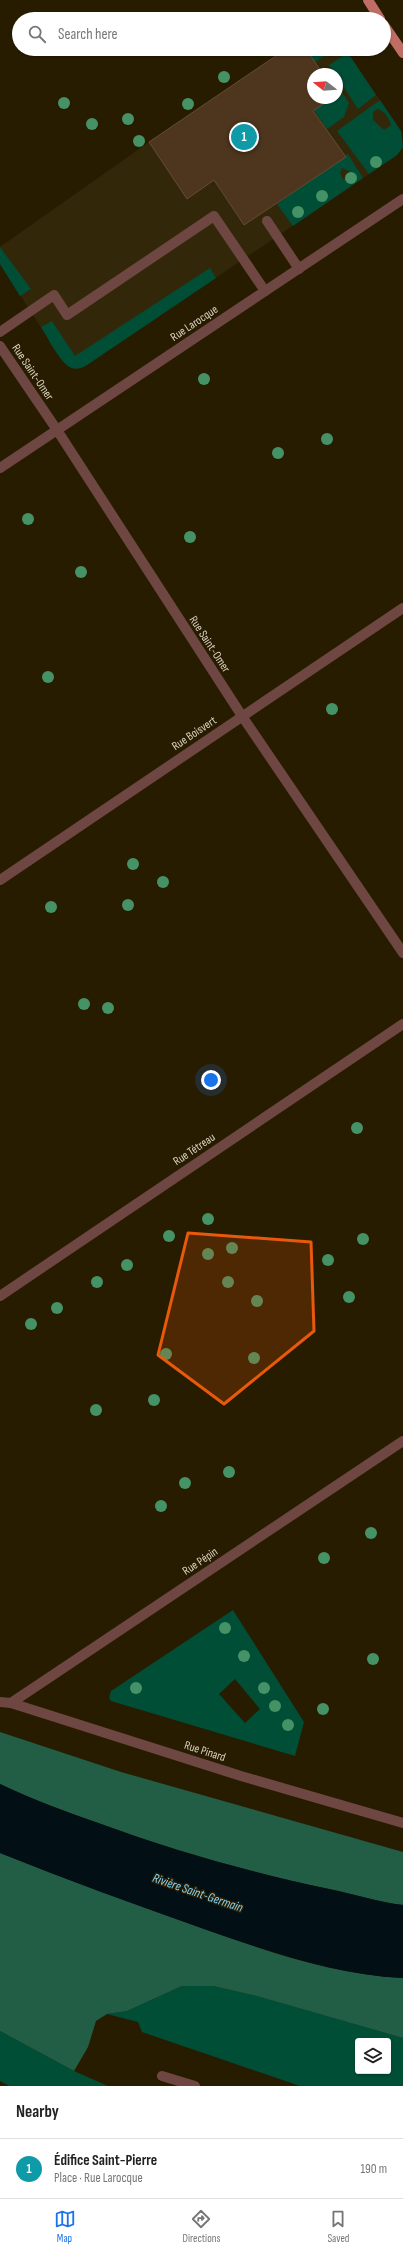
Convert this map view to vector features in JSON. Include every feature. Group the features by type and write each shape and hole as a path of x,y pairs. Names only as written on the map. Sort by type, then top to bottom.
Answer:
{"main road":[{"path":"368,0 376,12"},
{"path":"391,35 403,53"}],"street":[{"name":"Rue Larocque","path":"0,468 403,199"},
{"path":"0,332 54,295 67,315 214,216 265,291"},
{"path":"267,221 299,268"},
{"name":"Rue Saint-Omer","path":"0,346 57,430 242,716 403,953"},
{"name":"Rue Boisvert","path":"0,880 403,608"},
{"name":"Rue Tétreau","path":"0,1296 403,1024"},
{"name":"Rue Pépin","path":"11,1703 403,1441"},
{"name":"Rue Pinard","path":"0,1702 11,1703 241,1776 403,1823"},
{"path":"162,2076 195,2086"}],"highlighted area":[{"path":"188,1233 311,1242 314,1331 224,1404 158,1355"}],"shaded area":[{"path":"276,56 350,56 401,131 403,147 397,155 80,369 72,368 64,363 0,264 0,247 149,142"}],"green space":[{"path":"311,56 324,56 315,62"},
{"path":"343,56 350,56 376,95 358,109 343,86 343,68 332,68 329,65"},
{"path":"343,94 349,103 344,117 327,129 314,110 323,104 343,104"},
{"path":"380,100 401,131 403,147 397,155 369,174 337,131","holes":["377,109 386,115 391,125 384,130 373,120 373,112"]},
{"path":"348,154 363,178 293,226 277,204","holes":["342,168 353,173 343,180 340,173"]},
{"path":"0,247 31,289 20,296 0,264"},
{"path":"210,268 216,278 82,367 76,369 72,368 63,362 41,327 52,321 75,356"},
{"path":"233,1610 304,1722 295,1756 111,1701 109,1698 111,1691","holes":["235,1679 260,1709 245,1723 219,1694"]},
{"path":"0,1732 121,1772 403,1852 403,1905 300,1883 214,1861 129,1834 25,1795 0,1784"},
{"path":"0,1853 157,1912 281,1955 329,1968 378,1976 403,1978 403,2038 257,1996 213,1986 182,1986 127,2011 107,2014 96,2021 88,2047 74,2071 0,2031"},
{"path":"182,1986 213,1986 258,1996 403,2038 403,2086 300,2086 142,2032 138,2022 107,2014 127,2011"},
{"path":"0,2031 74,2071 108,2086 9,2086 0,2081"}],"water":[{"name":"Rivière Saint-Germain","path":"0,1784 63,1810 129,1834 185,1852 271,1876 403,1905 403,1978 378,1976 327,1967 253,1946 127,1902 0,1853"}],"building":[{"path":"276,56 311,56 319,68 307,68 307,104 323,104 313,111 346,157 244,225 214,180 187,199 149,142"}],"place":[{"name":"Édifice Saint-Pierre","path":"244,137"}]}
